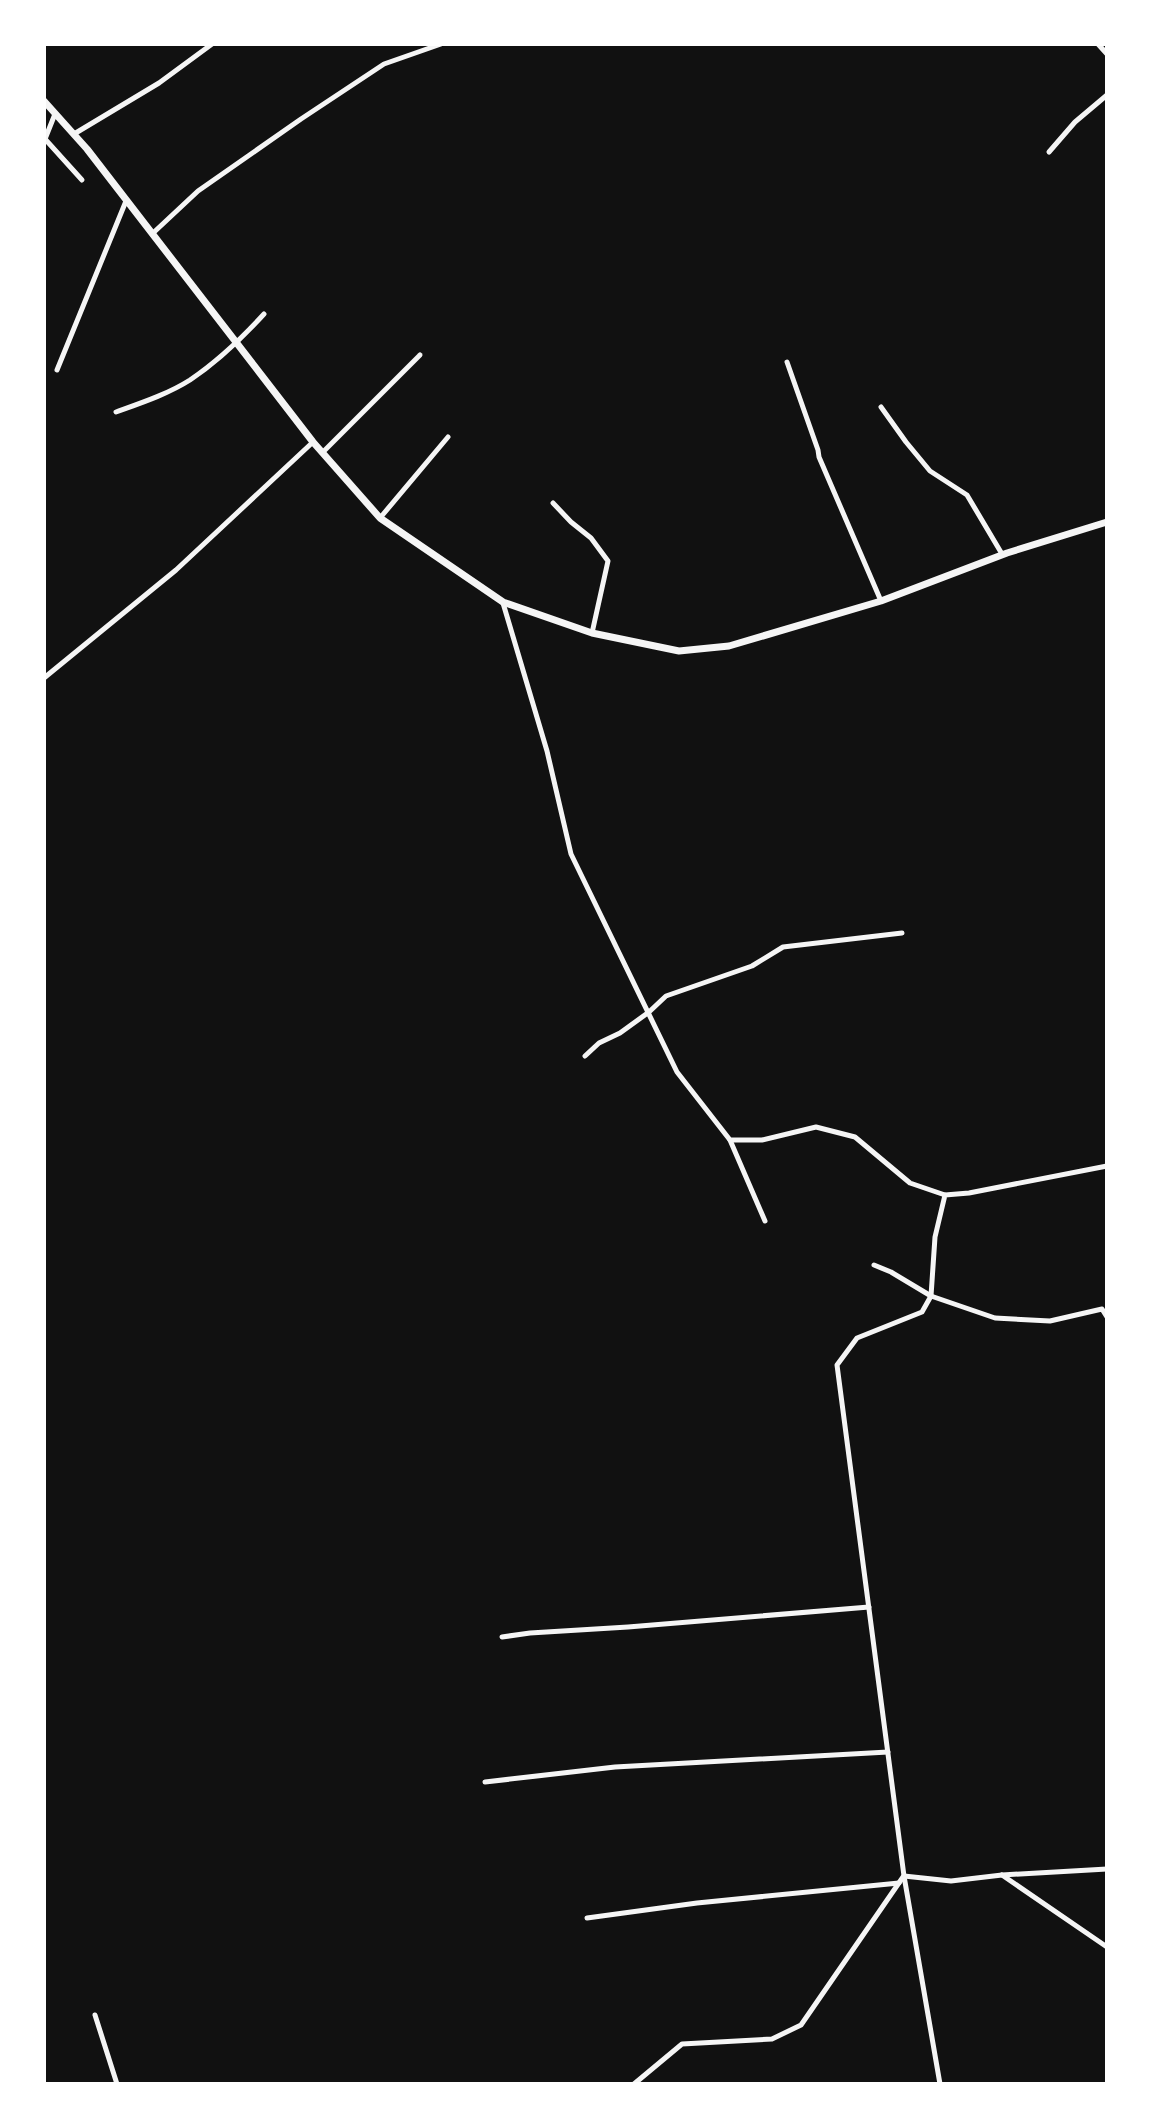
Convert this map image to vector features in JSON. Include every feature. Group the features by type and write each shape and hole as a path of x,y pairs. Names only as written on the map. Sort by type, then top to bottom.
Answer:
{"street":[{"path":"74,134 159,83 212,44"},
{"path":"152,234 198,191 384,64 441,44"},
{"path":"1098,44 1107,54"},
{"path":"1049,152 1075,122 1107,95"},
{"path":"44,101 74,134 313,442 380,518 503,602 592,633 679,651 729,646 881,601 1003,555 1107,522"},
{"path":"55,113 45,139 82,180"},
{"path":"57,370 126,201"},
{"path":"116,412 189,380 237,343 264,314"},
{"path":"323,452 420,355"},
{"path":"787,362 819,457 881,601"},
{"path":"881,407 930,471 967,495 1003,555"},
{"path":"380,518 448,437"},
{"path":"44,678 176,570 313,442"},
{"path":"553,503 591,538 608,561 592,633"},
{"path":"503,602 547,751 571,854 677,1072 730,1140 765,1221"},
{"path":"585,1056 599,1043 620,1033 649,1012 666,996 752,966 783,947 902,933"},
{"path":"730,1140 762,1140 816,1127 829,1130 855,1137 910,1183 945,1195 1107,1166"},
{"path":"940,2084 904,1876 837,1365 857,1338 922,1312 931,1296 935,1237 945,1195"},
{"path":"874,1265 931,1296 995,1318 1050,1321 1102,1309 1107,1317"},
{"path":"502,1637 869,1607"},
{"path":"485,1782 615,1767 888,1752"},
{"path":"904,1876 951,1881 1107,1869"},
{"path":"1002,1875 1107,1947"},
{"path":"634,2084 682,2044 772,2039 801,2025 904,1876"},
{"path":"587,1918 697,1903 899,1883"},
{"path":"95,2015 117,2084"}]}
